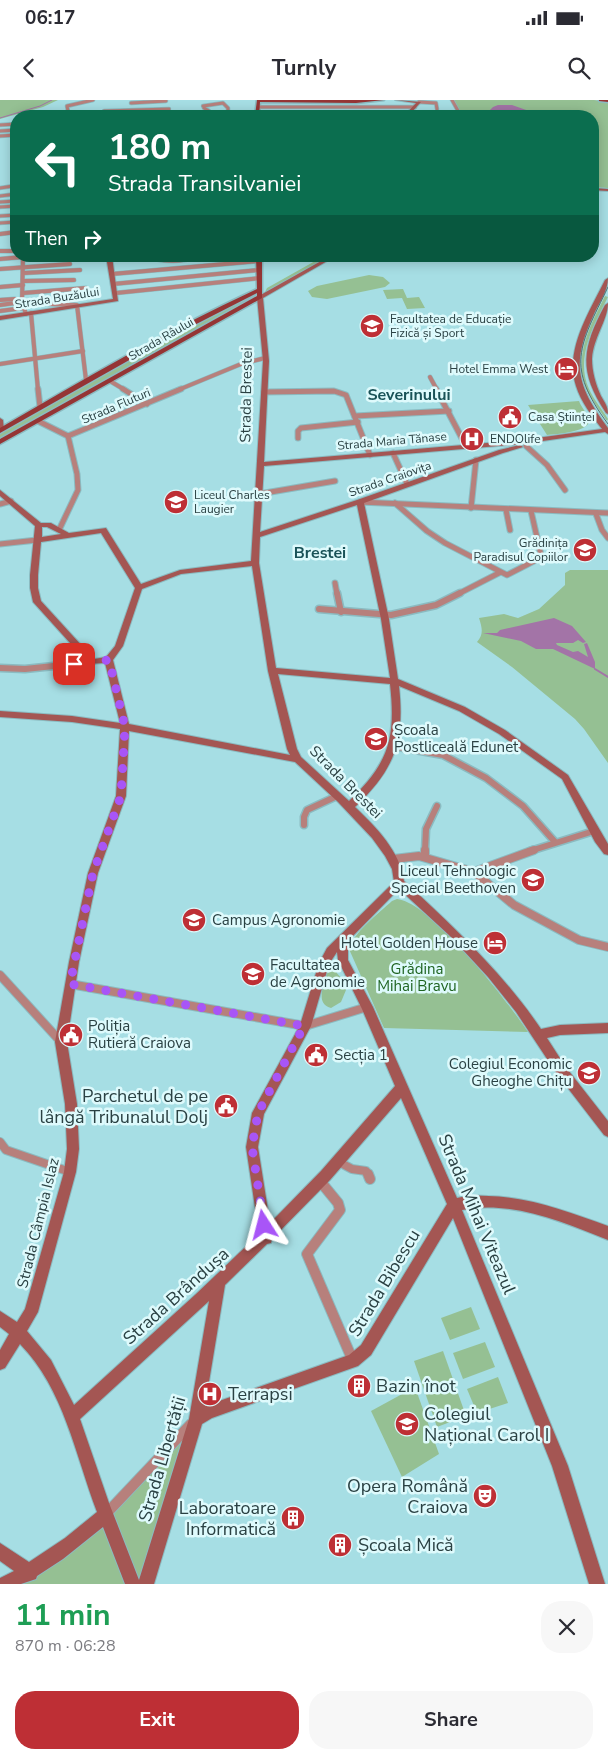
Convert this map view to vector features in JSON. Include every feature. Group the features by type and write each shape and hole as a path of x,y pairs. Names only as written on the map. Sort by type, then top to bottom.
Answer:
{"main road":[{"path":"258,109 382,100"},
{"path":"601,100 608,101"},
{"name":"Strada Brestei","path":"259,262 260,297"},
{"name":"Strada Râului","path":"0,442 260,297"},
{"name":"Strada Râului","path":"1,430 86,380 224,305 260,297"}],"street":[{"path":"68,110 67,106 94,100"},
{"path":"166,100 169,109 104,109 131,103 166,100"},
{"path":"397,100 436,103 437,109"},
{"path":"413,110 419,102"},
{"path":"131,103 168,105"},
{"path":"205,109 223,103 227,106 227,110"},
{"path":"258,109 415,107"},
{"path":"258,109 288,110"},
{"path":"258,109 279,110"},
{"path":"24,262 24,306 35,359 40,407"},
{"path":"110,262 116,296 260,278"},
{"path":"112,274 230,262"},
{"name":"Strada Râului","path":"260,297 312,262"},
{"name":"Strada Râului","path":"260,297 323,262"},
{"path":"0,268 70,264"},
{"path":"24,273 80,270"},
{"path":"113,284 259,270"},
{"path":"0,287 39,280 44,282 74,280"},
{"path":"554,438 581,438 600,435 607,431 584,396 577,379 579,346 606,289 608,280"},
{"path":"23,293 86,288"},
{"name":"Strada Buzăului","path":"0,318 24,306 76,305 111,301 116,296"},
{"name":"Strada Brestei","path":"260,297 266,358 255,563 272,670 292,749 298,758 349,807 394,859 401,875 400,883"},
{"path":"0,300 24,306"},
{"path":"0,305 76,305 86,380"},
{"path":"608,305 591,343 588,366 591,384 608,412"},
{"path":"0,311 24,306"},
{"path":"0,364 83,351"},
{"name":"Strada Fluturi","path":"60,530 78,490 77,474 68,436 241,364 266,358"},
{"path":"430,377 466,446"},
{"path":"110,381 147,404"},
{"path":"264,392 341,392 347,396 370,454"},
{"path":"584,396 584,405 594,422 586,431"},
{"path":"355,416 448,411"},
{"path":"0,420 1,430"},
{"path":"38,421 68,436"},
{"path":"298,438 298,431 301,428 358,422"},
{"name":"Strada Maria Tănase","path":"261,464 466,446 524,444 586,431 607,431"},
{"path":"524,444 547,465 565,490"},
{"name":"Strada Craiovița","path":"256,536 360,502 524,444"},
{"path":"393,453 407,484"},
{"path":"472,508 476,460"},
{"path":"259,491 264,484 265,468 278,462"},
{"path":"259,491 334,481"},
{"path":"0,492 39,525 60,530 68,535"},
{"path":"0,504 11,502"},
{"path":"349,807 383,769 393,746 397,720 395,681 385,615 360,502 596,514 608,513"},
{"path":"395,503 427,531 445,543 499,573 510,575 542,556 531,511"},
{"path":"506,510 510,530"},
{"path":"596,514 602,530 608,538"},
{"path":"39,525 34,575 37,602 92,662"},
{"path":"0,544 103,530 139,588"},
{"path":"0,668 24,669 109,660 119,646 139,588 180,572 255,563"},
{"path":"319,609 391,616 430,608 499,573"},
{"path":"335,583 340,612"},
{"name":"Strada Câmpia Islaz","path":"0,1363 20,1334 32,1312 70,1172 73,1149 71,1104 61,1042 70,984 93,873 121,796 125,727 109,660"},
{"path":"272,670 395,681 462,709 502,732 559,771 570,784 594,830 608,851"},
{"path":"0,714 45,715 125,727 284,758 298,758"},
{"path":"393,746 443,755 486,778 524,806 554,842"},
{"path":"304,825 306,810 337,796"},
{"path":"425,857 426,829 438,806"},
{"path":"474,872 554,842 594,830"},
{"path":"394,859 415,855 474,872 514,905 579,940 608,947"},
{"path":"266,1238 252,1147 258,1113 304,1026 324,963 331,951 400,883 476,955 511,996 539,1034 561,1070 608,1130"},
{"name":"Strada Mihai Viteazul","path":"342,939 341,947 344,960 367,1007 454,1206 560,1466 596,1584"},
{"path":"0,975 61,1042"},
{"path":"70,984 304,1026 367,1007"},
{"path":"539,1034 560,1030 608,1028"},
{"name":"Strada Brândușa","path":"71,1417 218,1285 266,1238 320,1181 402,1087"},
{"path":"0,1142 6,1150 70,1172"},
{"path":"337,1161 352,1169 366,1171 370,1179"},
{"path":"320,1181 338,1203 340,1210 307,1254 353,1361"},
{"path":"454,1206 467,1202 511,1202 536,1207 608,1233"},
{"name":"Strada Bibescu","path":"106,1514 196,1419 208,1412 353,1361 366,1350 454,1206"},
{"name":"Strada Libertății","path":"146,1584 196,1419 218,1285"},
{"path":"0,1318 20,1334 45,1365 56,1383 71,1417 133,1584"},
{"path":"4,1584 48,1561 106,1514"},
{"path":"0,1552 30,1572"}],"green space":[{"path":"0,100 58,100 32,110 10,110 10,116 0,119"},
{"path":"454,100 594,100 608,102 608,188 599,187 599,110 457,110"},
{"path":"313,262 320,262 265,292 267,288"},
{"path":"369,275 383,277 390,283 385,287 327,299 312,297 308,291 317,286"},
{"path":"403,289 407,298 419,297 425,308 407,309 402,298 387,299 383,290"},
{"path":"605,296 608,297 592,330 585,353 584,365 589,389 608,419 607,421 586,388 582,364 585,340"},
{"path":"249,297 252,298 224,315 0,439 0,432 181,331"},
{"path":"579,401 589,419 585,427 573,432 547,435 528,405"},
{"path":"570,570 608,570 608,763 575,719 512,667 477,642 482,631 479,618 504,614 518,618 539,609 565,585 565,573"},
{"name":"Grădina Mihai Bravu","path":"397,899 412,904 448,935 487,978 528,1032 384,1028 349,949 351,943 361,930 392,901"},
{"path":"335,971 342,979 346,990 341,1002 331,1008 323,1003 322,994 326,974"},
{"path":"471,1307 480,1329 450,1340 441,1318"},
{"path":"485,1342 495,1367 463,1379 453,1353"},
{"path":"443,1351 466,1416 437,1427 414,1361"},
{"path":"498,1377 508,1403 477,1413 467,1389"},
{"path":"415,1387 439,1454 402,1477 371,1411"},
{"path":"190,1428 146,1584 5,1584 48,1562"}],"shaded area":[{"path":"512,105 526,110 490,110 493,107"},
{"path":"554,618 572,626 586,642 583,643 578,640 573,643 556,643 557,645 573,652 578,651 588,657 584,644 587,643 595,662 595,669 553,649 536,649 521,641 483,633 497,633 500,630"}],"waterway":[{"path":"27,110 52,100"},
{"path":"0,118 10,115"},
{"path":"595,669 608,677"}],"tram line":[{"path":"608,287 584,341 581,356 581,371 586,387 594,404 608,424"}],"place":[{"name":"Facultatea de Educație Fizică și Sport","path":"372,326"},
{"name":"Hotel Emma West","path":"566,369"},
{"name":"Casa Științei","path":"510,417"},
{"name":"ENDOlife","path":"472,439"},
{"name":"Liceul Charles Laugier","path":"176,502"},
{"name":"Grădinița Paradisul Copiilor","path":"585,550"},
{"name":"Școala Postliceală Edunet","path":"376,739"},
{"name":"Liceul Tehnologic Special Beethoven","path":"533,880"},
{"name":"Campus Agronomie","path":"194,920"},
{"name":"Hotel Golden House","path":"495,943"},
{"name":"Facultatea de Agronomie","path":"253,974"},
{"name":"Poliția Rutieră Craiova","path":"71,1035"},
{"name":"Secția 1","path":"316,1055"},
{"name":"Colegiul Economic Gheoghe Chițu","path":"589,1073"},
{"name":"Parchetul de pe lângă Tribunalul Dolj","path":"226,1106"},
{"name":"Bazin înot","path":"359,1386"},
{"name":"Terrapsi","path":"210,1394"},
{"name":"Colegiul Național Carol I","path":"407,1424"},
{"name":"Opera Română Craiova","path":"485,1496"},
{"name":"Laboratoare Informatică","path":"293,1518"},
{"name":"Școala Mică","path":"340,1545"}],"district":[{"name":"Severinului","path":"409,394"},
{"name":"Brestei","path":"320,552"}],"route":[{"path":"74,664 109,660 125,727 121,796 93,873 70,984 304,1026 258,1113 252,1147 264,1225"}]}
